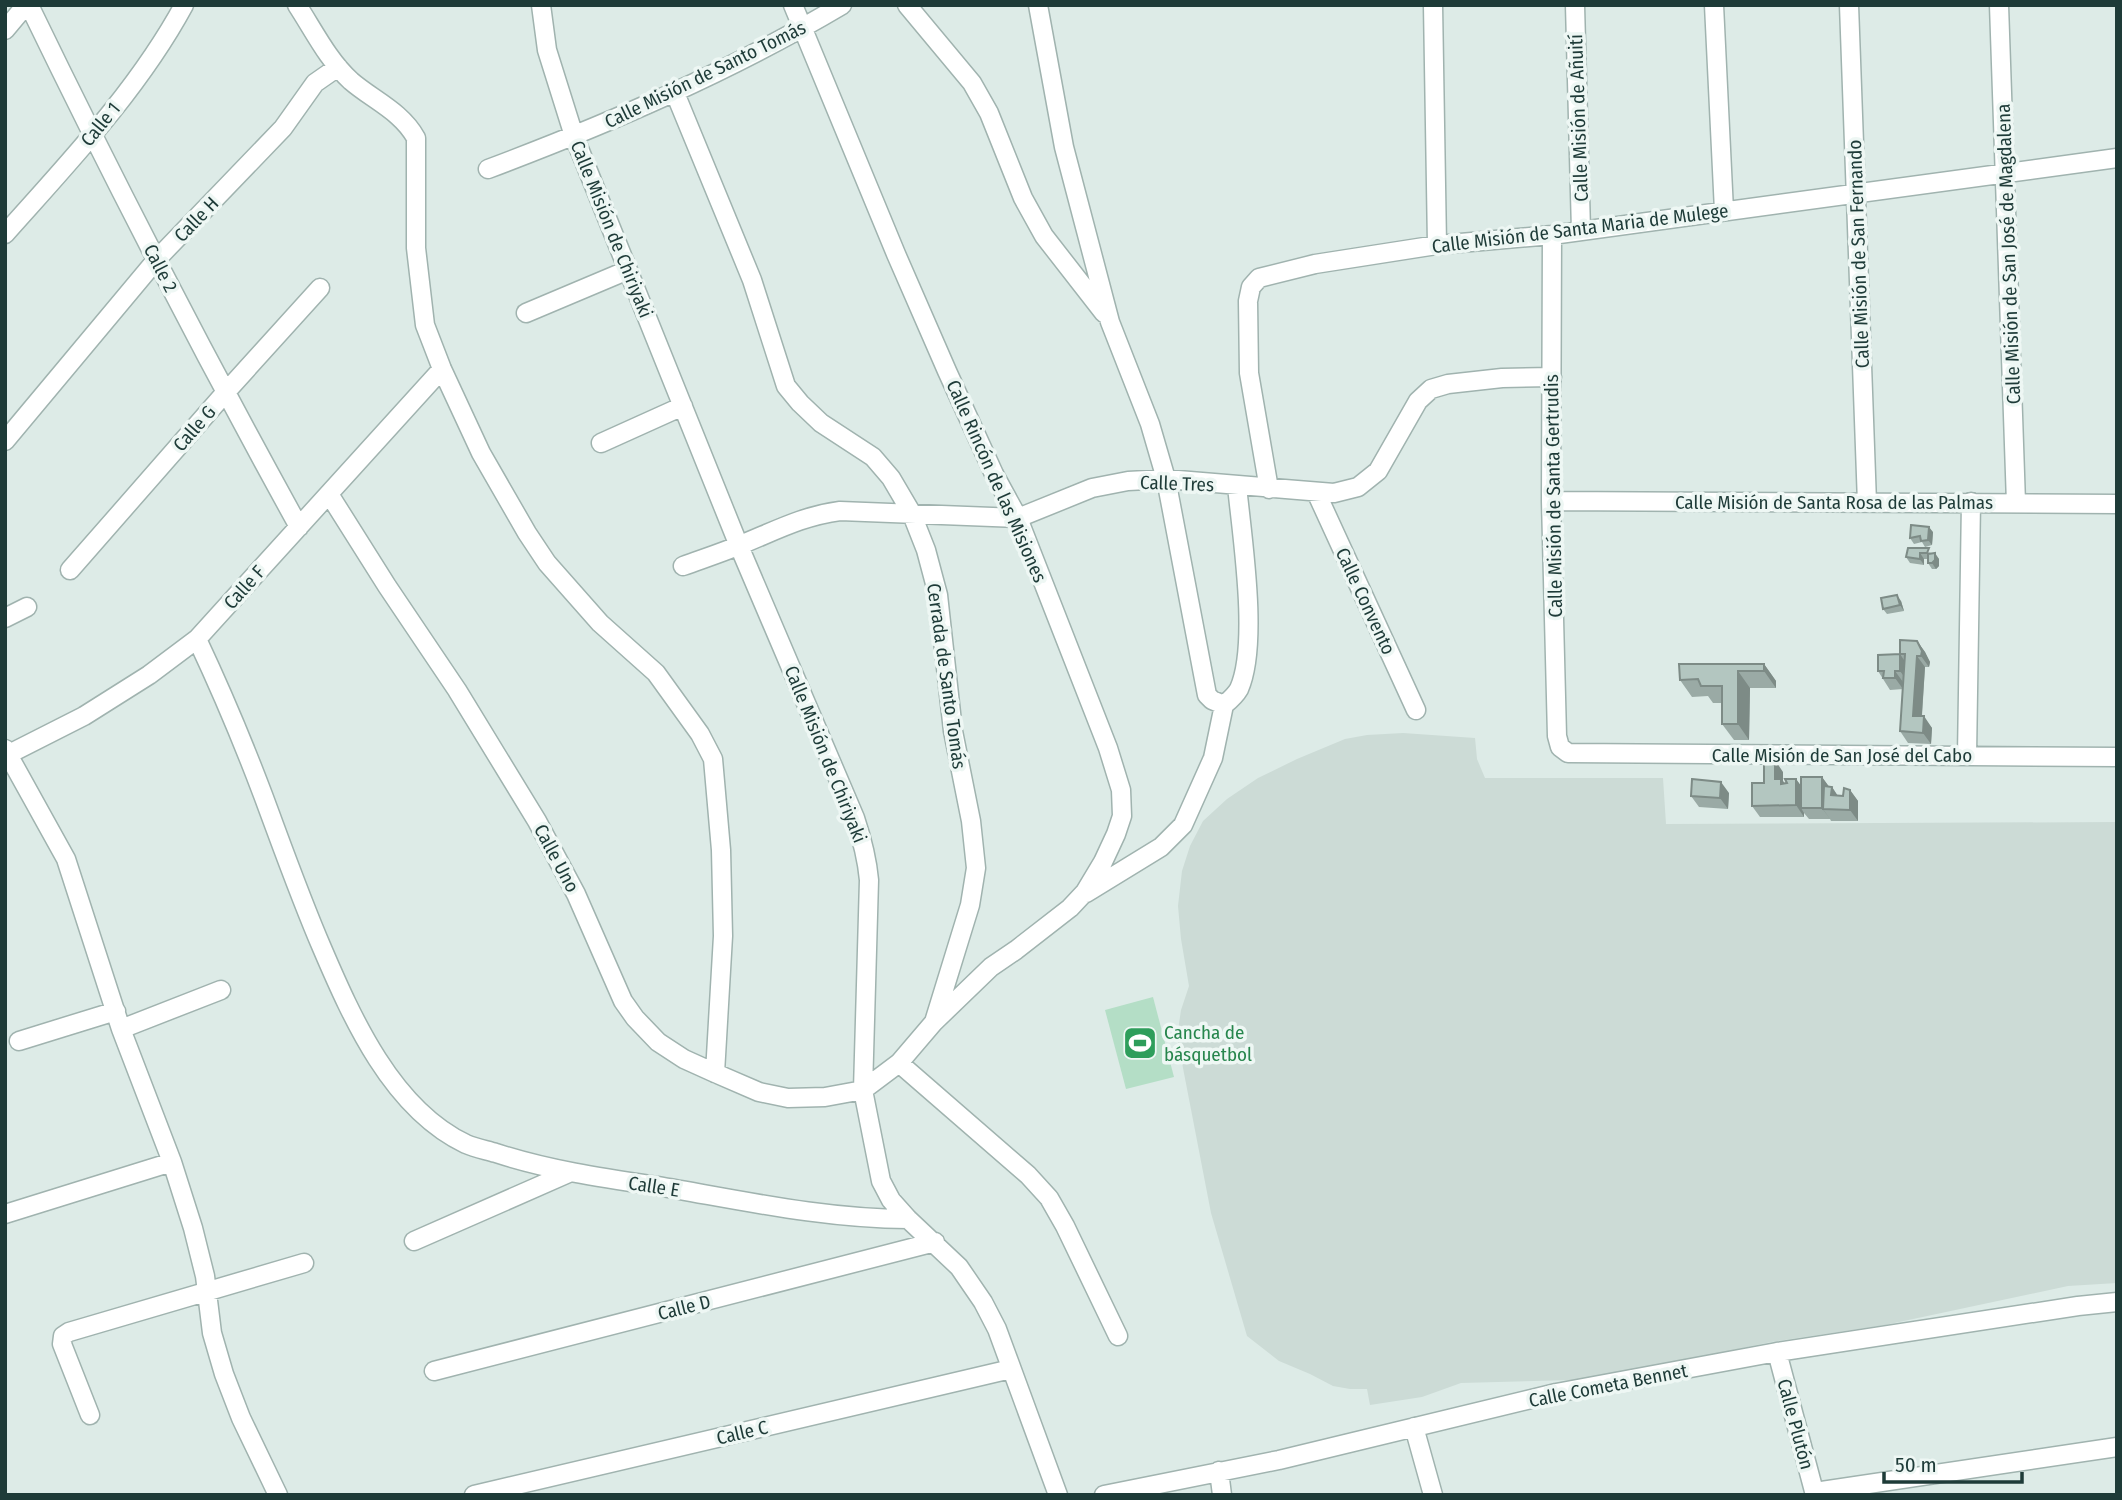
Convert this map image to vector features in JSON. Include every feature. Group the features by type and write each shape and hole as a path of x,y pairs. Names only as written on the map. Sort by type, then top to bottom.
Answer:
{"street":[{"path":"5,30 28,5"},
{"name":"Calle 2","path":"28,5 225,393 299,527"},
{"name":"Calle 1","path":"5,234 92,135 164,41 184,5"},
{"path":"297,5 338,67 352,82 397,114 416,138 416,248 425,325 481,453 547,563 600,623 656,673 709,749 716,772 722,850 723,936 715,1073"},
{"name":"Calle Misión de Chiriyaki","path":"541,5 547,50 574,136 739,545 855,818 867,859 869,880 863,1090 881,1181 891,1200 959,1267 978,1294 997,1329 1058,1495"},
{"name":"Calle Rincón de las Misiones","path":"793,5 947,371 994,474 1018,518 1108,748 1121,790 1122,816 1116,834 1103,862 1080,897 1070,908 991,967 934,1022"},
{"name":"Calle Misión de Santo Tomás","path":"488,169 675,93 802,29 842,5"},
{"path":"907,5 972,83 989,113 1023,198 1044,236 1110,322"},
{"path":"1038,5 1064,147 1110,322 1150,424 1166,479 1207,695 1224,705"},
{"path":"1433,5 1437,245"},
{"name":"Calle Misión de Añuití","path":"1575,5 1581,231"},
{"path":"1714,5 1724,211"},
{"name":"Calle Misión de San Fernando","path":"1849,5 1867,503"},
{"name":"Calle Misión de San José de Magdalena","path":"1999,5 2016,503"},
{"name":"Calle H","path":"5,441 156,259 283,128 315,83 338,67"},
{"name":"Cerrada de Santo Tomás","path":"675,93 752,280 786,386 821,423 873,457 891,478 911,512 926,550 938,595 953,732 971,821 976,868 970,905 934,1022 899,1063 863,1090"},
{"name":"Calle Misión de Santa Maria de Mulege","path":"1269,489 1249,373 1248,301 1251,287 1259,278 1315,264 1437,245 1552,235 2117,158"},
{"name":"Calle Misión de Santa Gertrudis","path":"1552,235 1551,501 1557,736 1560,747 1568,753"},
{"path":"526,313 628,270"},
{"name":"Calle G","path":"70,570 320,288"},
{"name":"Calle F","path":"6,753 84,716 197,639 442,369"},
{"name":"Calle Tres","path":"683,566 791,522 816,514 839,511 1018,518 1092,488 1128,481 1166,479 1334,494 1358,487 1378,471 1418,401 1431,389 1448,384 1502,378 1552,377"},
{"path":"601,443 683,406"},
{"path":"1080,897 1161,847 1182,825 1213,758 1224,705 1239,689 1248,637 1237,486"},
{"name":"Calle Convento","path":"1316,492 1416,710"},
{"name":"Calle Uno","path":"329,494 457,690 537,821 576,894 623,1001 635,1018 658,1042 684,1059 759,1092 788,1098 825,1097 863,1090"},
{"name":"Calle Misión de Santa Rosa de las Palmas","path":"1551,501 2117,503"},
{"path":"1967,756 1971,502"},
{"path":"5,618 27,607"},
{"name":"Calle E","path":"197,639 222,691 294,883 357,1026 382,1066 416,1107 439,1127 466,1144 570,1172 843,1216 908,1219"},
{"path":"6,753 66,859 121,1029 172,1162 193,1228 212,1334 224,1374 241,1418 278,1495"},
{"name":"Calle Misión de San José del Cabo","path":"1568,753 2117,757"},
{"path":"121,1029 221,990"},
{"path":"19,1041 116,1011"},
{"path":"899,1063 1028,1175 1049,1198 1118,1336"},
{"path":"5,1214 172,1162"},
{"path":"414,1241 570,1172"},
{"name":"Calle D","path":"434,1371 935,1242"},
{"path":"90,1415 62,1344 64,1336 69,1332 304,1263"},
{"name":"Calle Cometa Bennet","path":"1104,1495 1279,1460 1556,1393 1777,1352 2117,1302"},
{"name":"Calle Plutón","path":"1777,1352 1815,1493"},
{"name":"Calle C","path":"474,1495 1011,1369"},
{"path":"1414,1427 1433,1495"},
{"path":"1815,1493 2117,1447"},
{"path":"1219,1471 1222,1495"}],"shaded area":[{"path":"1403,733 1475,738 1477,759 1485,778 1663,778 1666,824 2117,822 2117,1283 2068,1286 1885,1325 1771,1342 1633,1371 1573,1380 1461,1383 1422,1397 1370,1405 1367,1389 1333,1386 1279,1361 1247,1336 1211,1213 1177,1037 1181,1010 1189,986 1178,906 1182,871 1190,846 1203,821 1227,799 1258,778 1345,739"}],"green space":[{"name":"Cancha de básquetbol","path":"1153,997 1174,1077 1126,1089 1105,1010"}],"building":[{"path":"1911,525 1929,527 1928,540 1921,541 1920,536 1910,538"},
{"path":"1908,548 1929,548 1927,553 1920,553 1920,559 1906,557"},
{"path":"1935,553 1935,560 1928,563 1928,554"},
{"path":"1897,595 1900,605 1883,609 1881,598"},
{"path":"1900,640 1917,641 1922,651 1921,656 1917,656 1913,716 1924,716 1923,733 1900,731 1905,654 1900,654"},
{"path":"1900,654 1900,671 1895,671 1895,678 1883,678 1884,671 1878,671 1878,655"},
{"path":"1679,664 1764,664 1764,671 1738,671 1738,724 1722,724 1722,686 1701,686 1698,679 1680,680"},
{"path":"1775,760 1775,779 1781,779 1781,784 1787,783 1785,779 1796,779 1796,805 1752,806 1752,783 1764,783 1764,761"},
{"path":"1801,777 1822,777 1822,808 1801,808"},
{"path":"1692,779 1721,782 1720,798 1691,796"},
{"path":"1824,786 1832,787 1831,795 1843,796 1844,788 1850,790 1850,810 1823,809"}],"place":[{"name":"Cancha de básquetbol","path":"1140,1043"}]}
